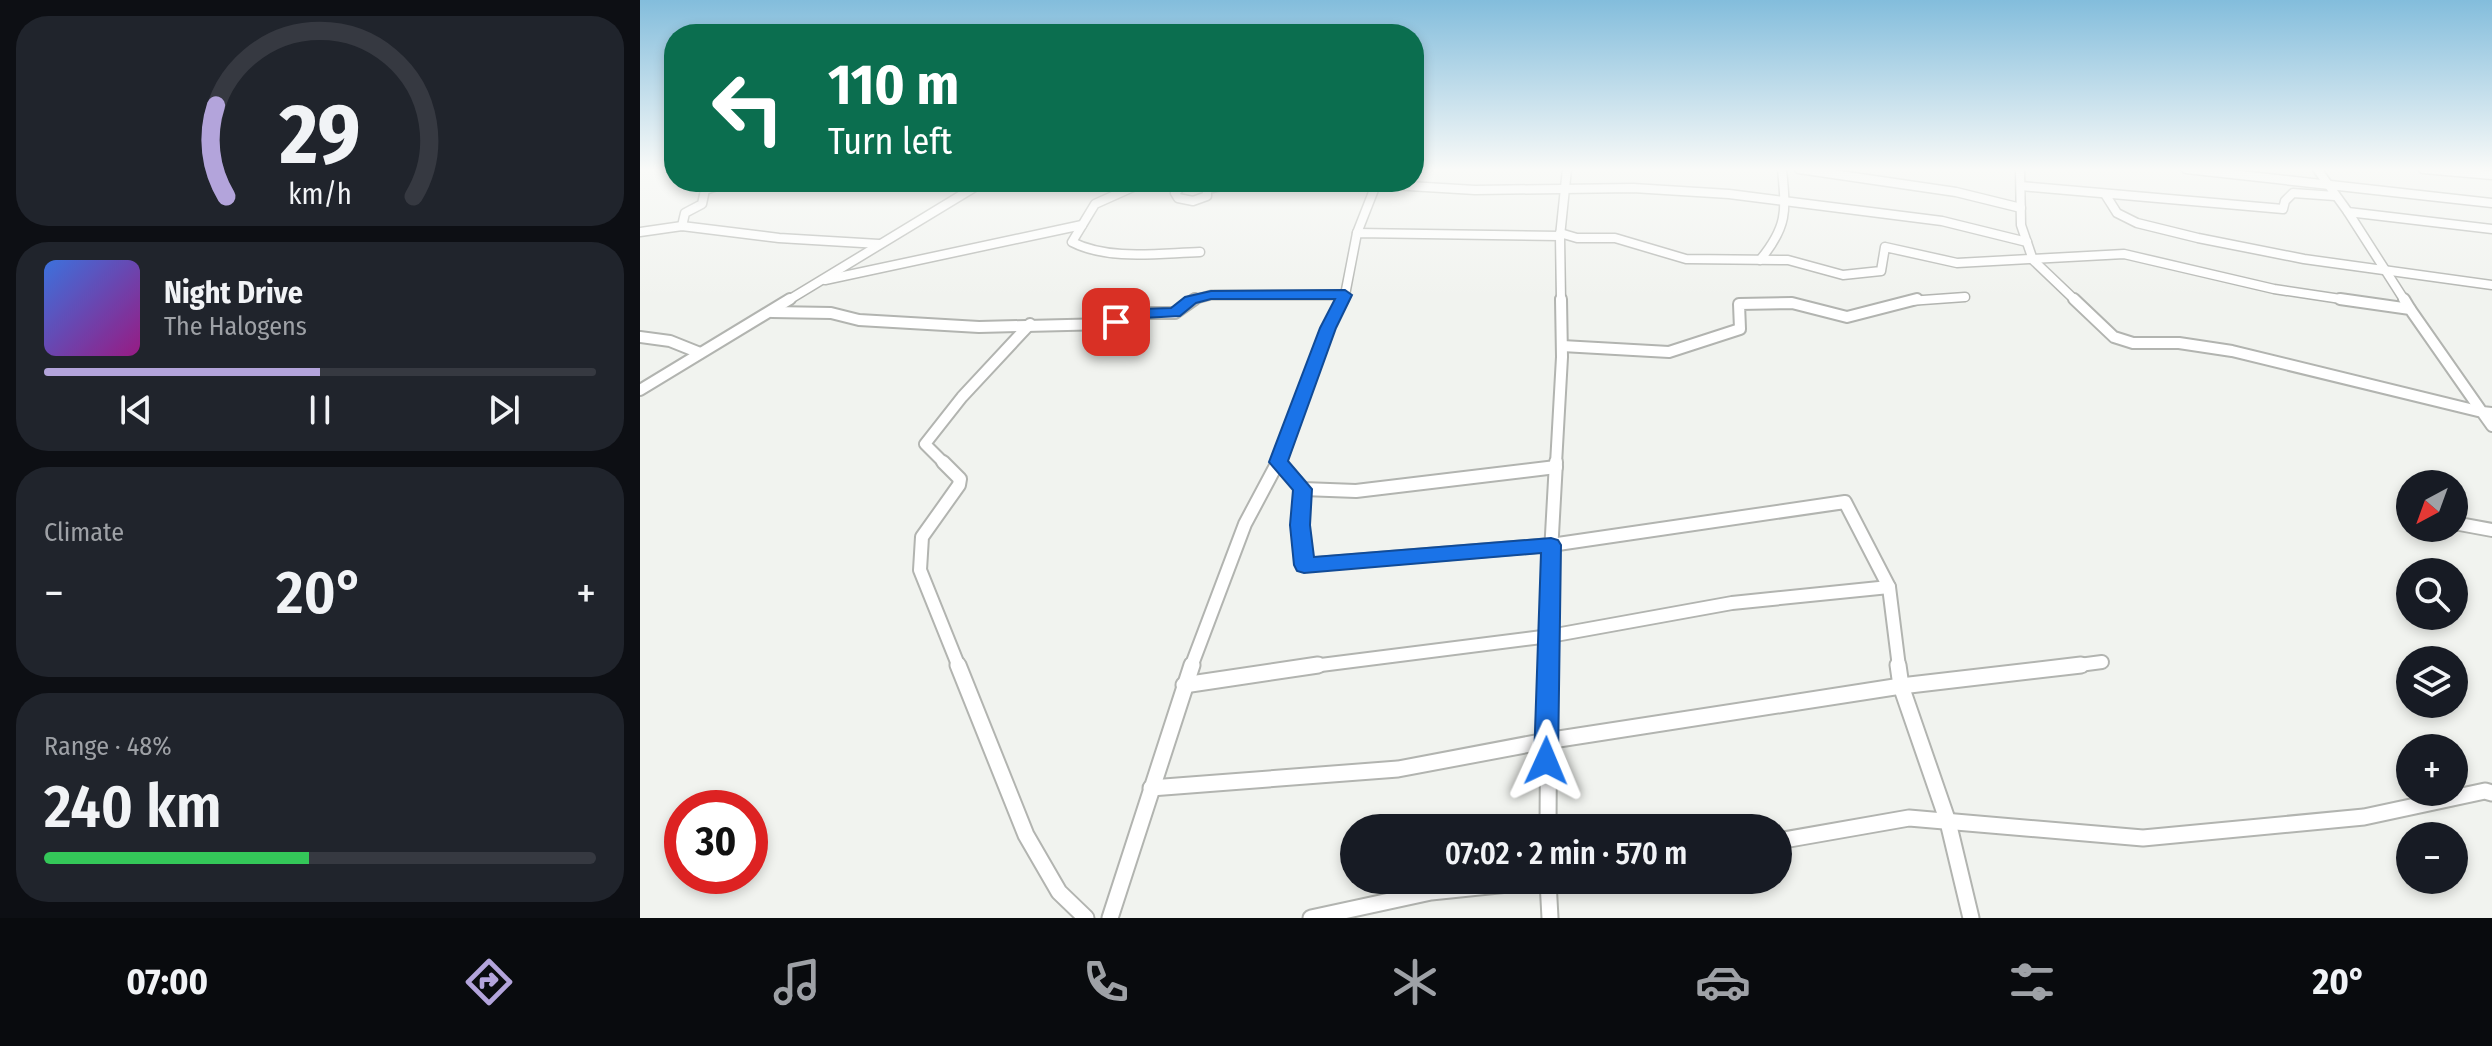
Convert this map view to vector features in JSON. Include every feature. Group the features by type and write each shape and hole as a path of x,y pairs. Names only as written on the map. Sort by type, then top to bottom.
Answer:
{"street":[{"path":"682,226 687,212"},
{"path":"640,390 933,212"},
{"path":"1090,212 1072,242 1079,248 1200,252"},
{"path":"1110,918 1184,685 1245,524 1278,462 1328,328 1345,295 1357,233 1365,212"},
{"path":"1548,814 1546,741 1551,545 1562,346 1560,235 1563,212"},
{"path":"1760,260 1781,236 1786,212"},
{"path":"1866,212 1942,221 2027,242"},
{"path":"2021,212 2021,225 2033,260 2114,337 2133,343 2179,343 2232,351 2487,412"},
{"path":"2116,212 2137,223 2234,246 2492,285"},
{"path":"2348,212 2410,309 2487,412 2492,426"},
{"path":"2348,212 2492,229"},
{"path":"821,281 1082,225"},
{"path":"640,232 682,226 779,238 879,244"},
{"path":"1357,233 1615,238 1686,259 1809,264 1843,275 1881,271 1885,247 1957,263 2124,254 2274,289 2410,309"},
{"path":"772,312 831,313 859,320 979,327 1108,324 1140,313 1175,313 1190,300 1211,295 1345,295"},
{"path":"1562,346 1657,353 1681,350 1740,329 1739,304 1792,303 1847,317 1920,298 1965,297"},
{"path":"1030,324 974,383 925,444 960,479 959,485 922,537 920,570 1026,835 1059,892 1086,918"},
{"path":"640,337 670,341 700,353"},
{"path":"1278,462 1303,489 1356,491 1556,467"},
{"path":"1303,489 1300,525 1304,565 1551,545 1845,502 1889,587 1901,686 1948,822 1971,918"},
{"path":"2468,526 2492,530"},
{"path":"1184,685 1374,656 1550,636 1732,603 1889,587"},
{"path":"1151,788 1398,769 1546,741 1901,686 2102,662"},
{"path":"1792,839 1909,818 2143,838 2364,817 2485,791 2492,793"},
{"path":"1311,918 1422,894"},
{"path":"1550,894 1550,918"}],"route":[{"path":"1116,322 1140,313 1175,313 1190,300 1211,295 1345,295 1328,328 1278,462 1303,489 1300,525 1304,565 1551,545 1546,761"}]}
